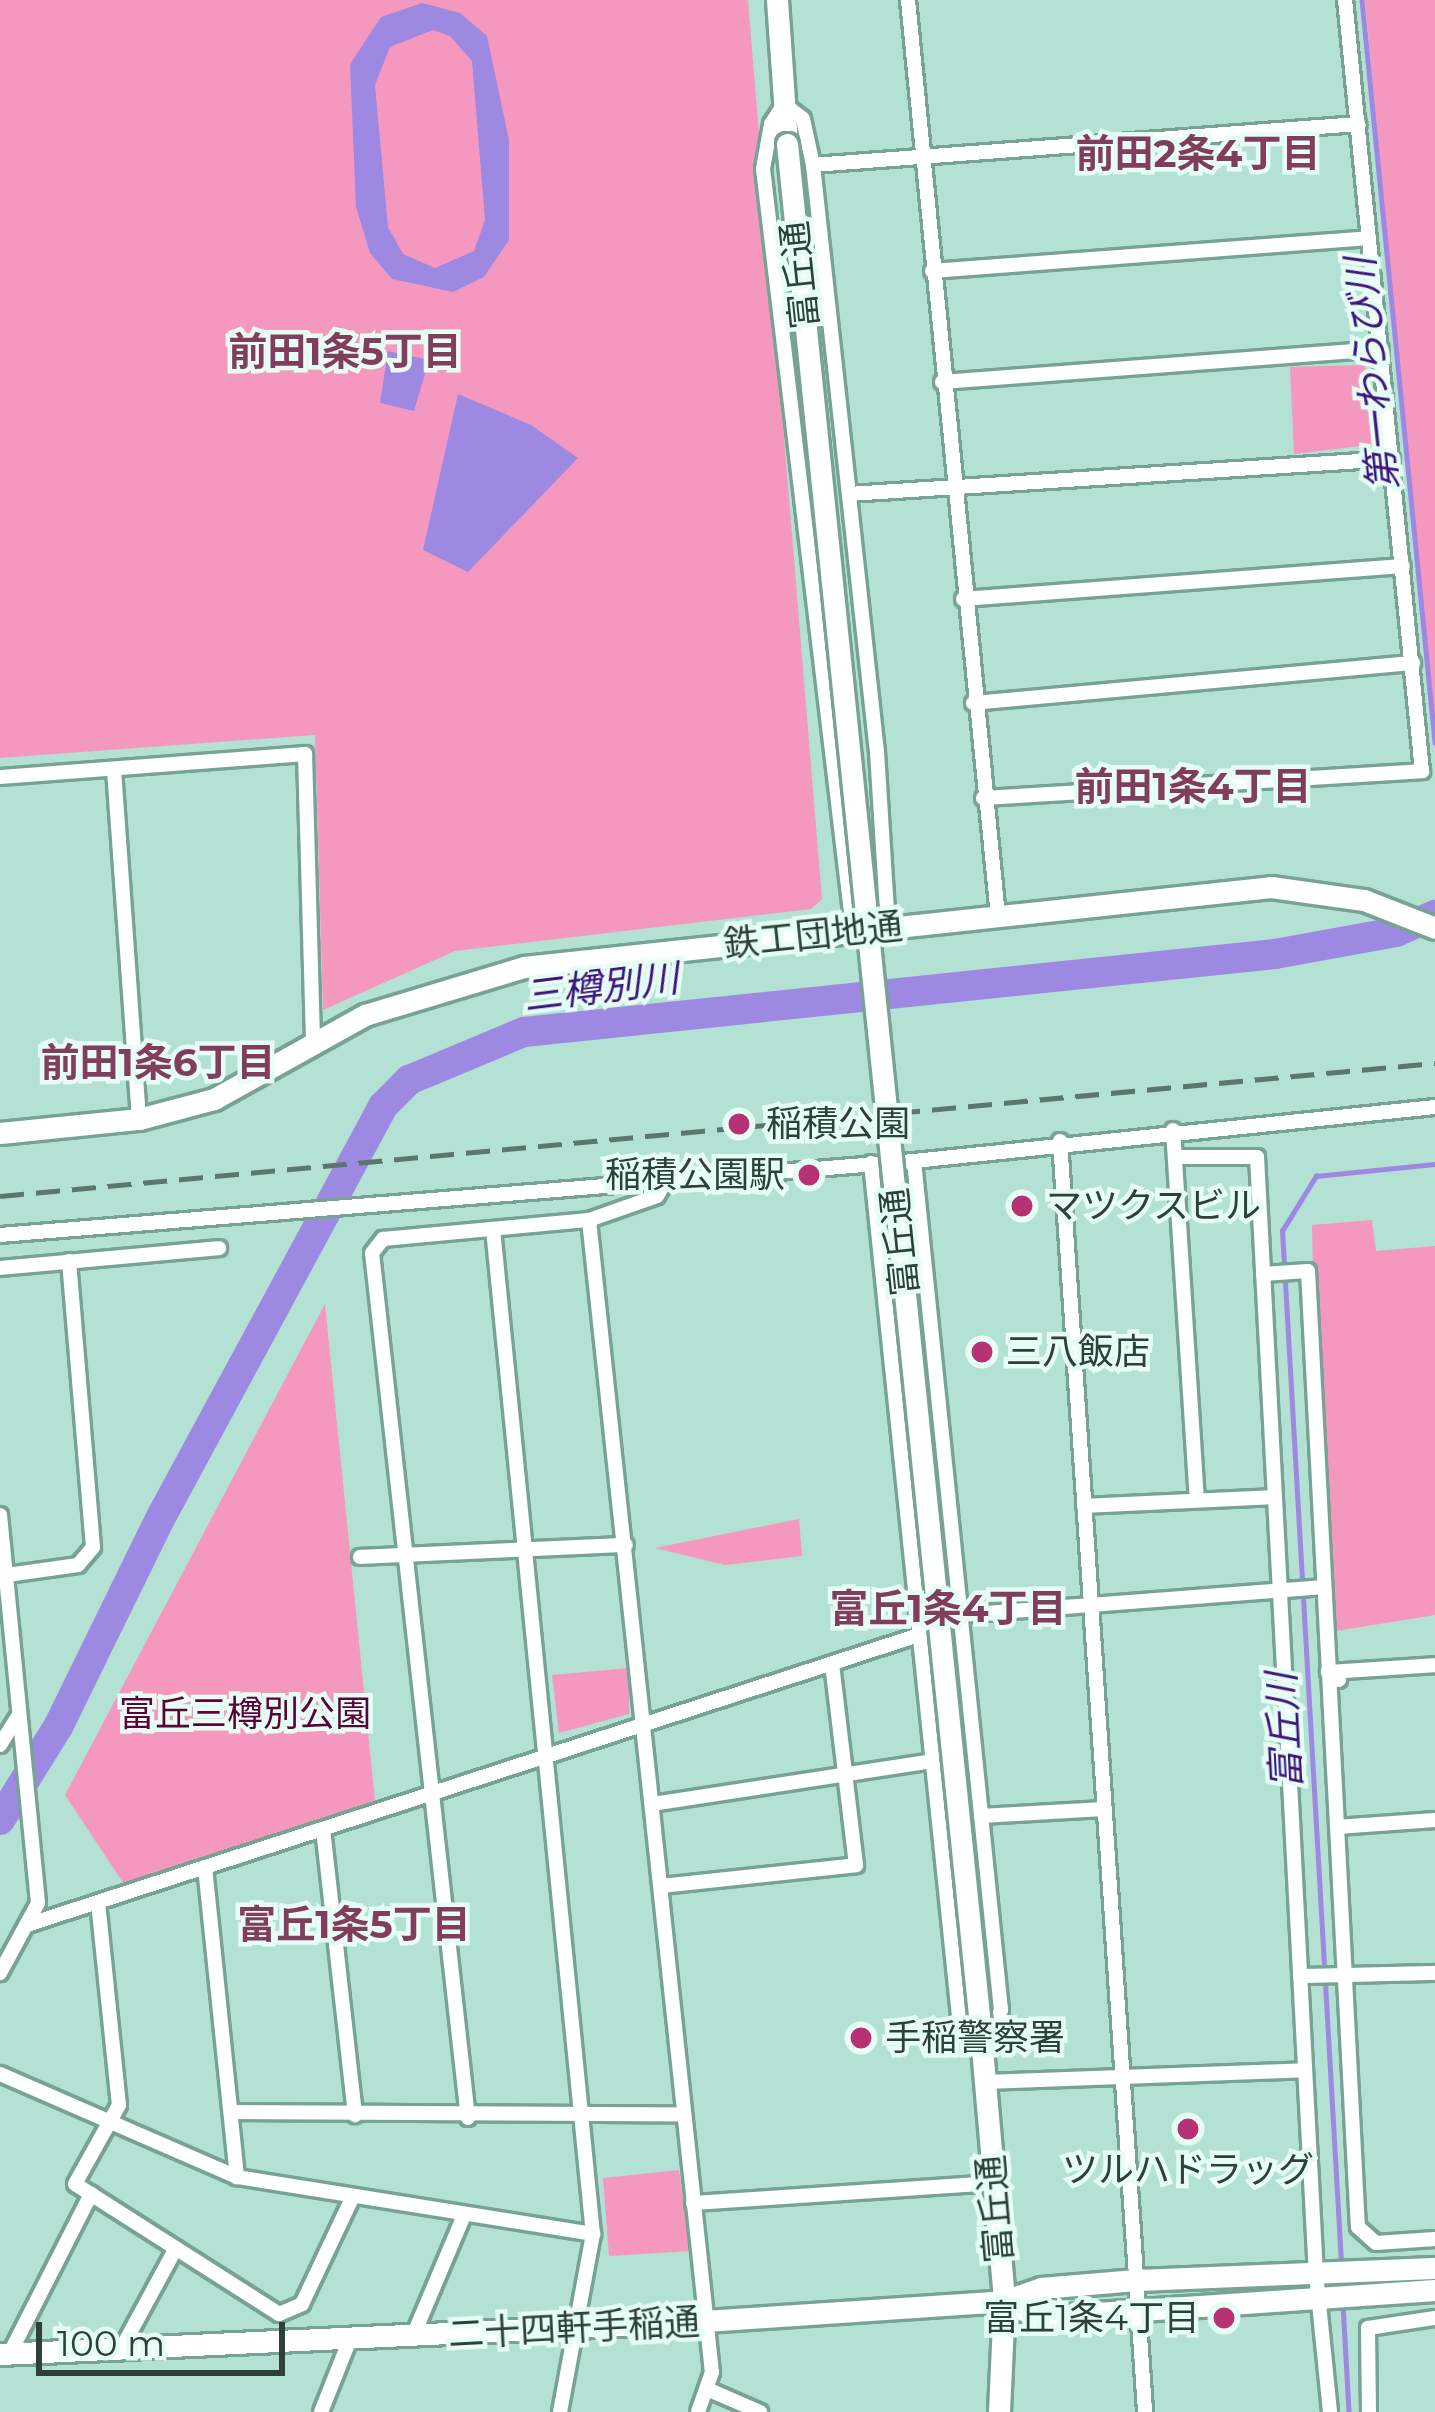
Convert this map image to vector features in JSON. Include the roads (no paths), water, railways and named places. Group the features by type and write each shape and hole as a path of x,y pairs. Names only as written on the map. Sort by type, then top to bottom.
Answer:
{"street":[{"name":"富丘通","path":"777,0 787,144 980,2025 1004,2301 999,2412"},
{"path":"908,0 973,703 998,916"},
{"path":"983,798 1422,771 1345,0"},
{"path":"853,928 763,169 771,124 784,104 803,119 813,165 849,494 888,927"},
{"path":"813,165 1358,124"},
{"path":"932,271 1370,238"},
{"path":"942,382 1381,349"},
{"path":"849,494 1392,459"},
{"path":"963,599 1403,566"},
{"path":"973,703 1413,663"},
{"path":"0,777 305,754 313,1043"},
{"path":"114,770 139,1119"},
{"name":"鉄工団地通","path":"0,1133 139,1119 214,1099 313,1043 466,980 853,928 1270,887 1364,900 1435,928"},
{"path":"0,1235 669,1175 914,1160 1060,1141 1435,1107"},
{"path":"1173,1130 1197,1497"},
{"path":"1060,1141 1144,2412"},
{"path":"1175,1157 1257,1156 1306,1976 1305,2070 1325,2285 1330,2412"},
{"path":"914,1160 1000,2010 984,2070"},
{"path":"871,1162 960,2026 984,2070"},
{"path":"467,2118 372,1252 383,1239 589,1220 657,1196 669,1175"},
{"path":"589,1220 705,2321 707,2389 698,2412"},
{"path":"493,1229 593,2234 560,2412"},
{"path":"0,1268 219,1248"},
{"path":"3,1575 78,1564 93,1547 70,1261"},
{"path":"1266,1274 1308,1271 1319,1587 1334,1676 1340,1975 1358,2227 1376,2243 1435,2239"},
{"path":"1084,1506 1197,1497 1275,1497"},
{"path":"0,1515 38,1903 0,1973"},
{"path":"360,1557 626,1545"},
{"path":"961,1615 1319,1587"},
{"path":"30,1924 919,1635"},
{"path":"661,1886 856,1865 832,1664"},
{"path":"1334,1676 1435,1665"},
{"path":"0,1745 18,1726"},
{"path":"652,1804 844,1770 932,1761"},
{"path":"981,1816 1104,1808"},
{"path":"1337,1827 1435,1820"},
{"path":"323,1829 355,2115"},
{"path":"205,1867 234,2112 237,2177"},
{"path":"98,1902 119,2105 75,2184 278,2314 302,2304 353,2196"},
{"path":"1306,1976 1435,1973"},
{"path":"984,2070 1122,2075 1305,2070"},
{"path":"0,2074 237,2177 593,2234"},
{"path":"234,2112 467,2118 684,2114"},
{"path":"693,2203 991,2183"},
{"path":"5,2355 91,2194"},
{"path":"413,2336 464,2215"},
{"path":"119,2353 176,2248"},
{"name":"二十四軒手稲通","path":"1004,2301 1038,2318 1435,2268"},
{"name":"二十四軒手稲通","path":"5,2355 705,2321 1004,2301 1041,2288 1136,2280 1435,2290"},
{"path":"1369,2412 1368,2328 1435,2318"},
{"path":"321,2412 350,2339"},
{"path":"707,2389 760,2412"}],"waterway":[{"name":"第一わらび川","path":"1362,0 1435,742"},
{"name":"三樽別川","path":"0,1820 58,1727 161,1517 383,1106 409,1080 524,1032 1275,954 1396,932 1435,915"},
{"name":"富丘川","path":"1341,2263 1282,1231 1316,1176 1435,1164"},
{"name":"富丘川","path":"1343,2304 1349,2412"}],"railway":[{"path":"0,1196 1435,1063"}],"place":[{"name":"稲積公園","path":"739,1124"},
{"name":"稲積公園駅","path":"809,1175"},
{"name":"マツクスビル","path":"1022,1206"},
{"name":"三八飯店","path":"982,1352"},
{"name":"手稲警察署","path":"861,2038"},
{"name":"ツルハドラッグ","path":"1188,2129"},
{"name":"富丘1条4丁目","path":"1224,2318"}],"district":[{"name":"前田2条4丁目","path":"1198,153"},
{"name":"前田1条5丁目","path":"345,351"},
{"name":"前田1条4丁目","path":"1193,786"},
{"name":"前田1条6丁目","path":"158,1062"},
{"name":"富丘1条4丁目","path":"948,1608"},
{"name":"富丘1条5丁目","path":"354,1924"}],"park label":[{"name":"富丘三樽別公園","path":"245,1714"}]}
